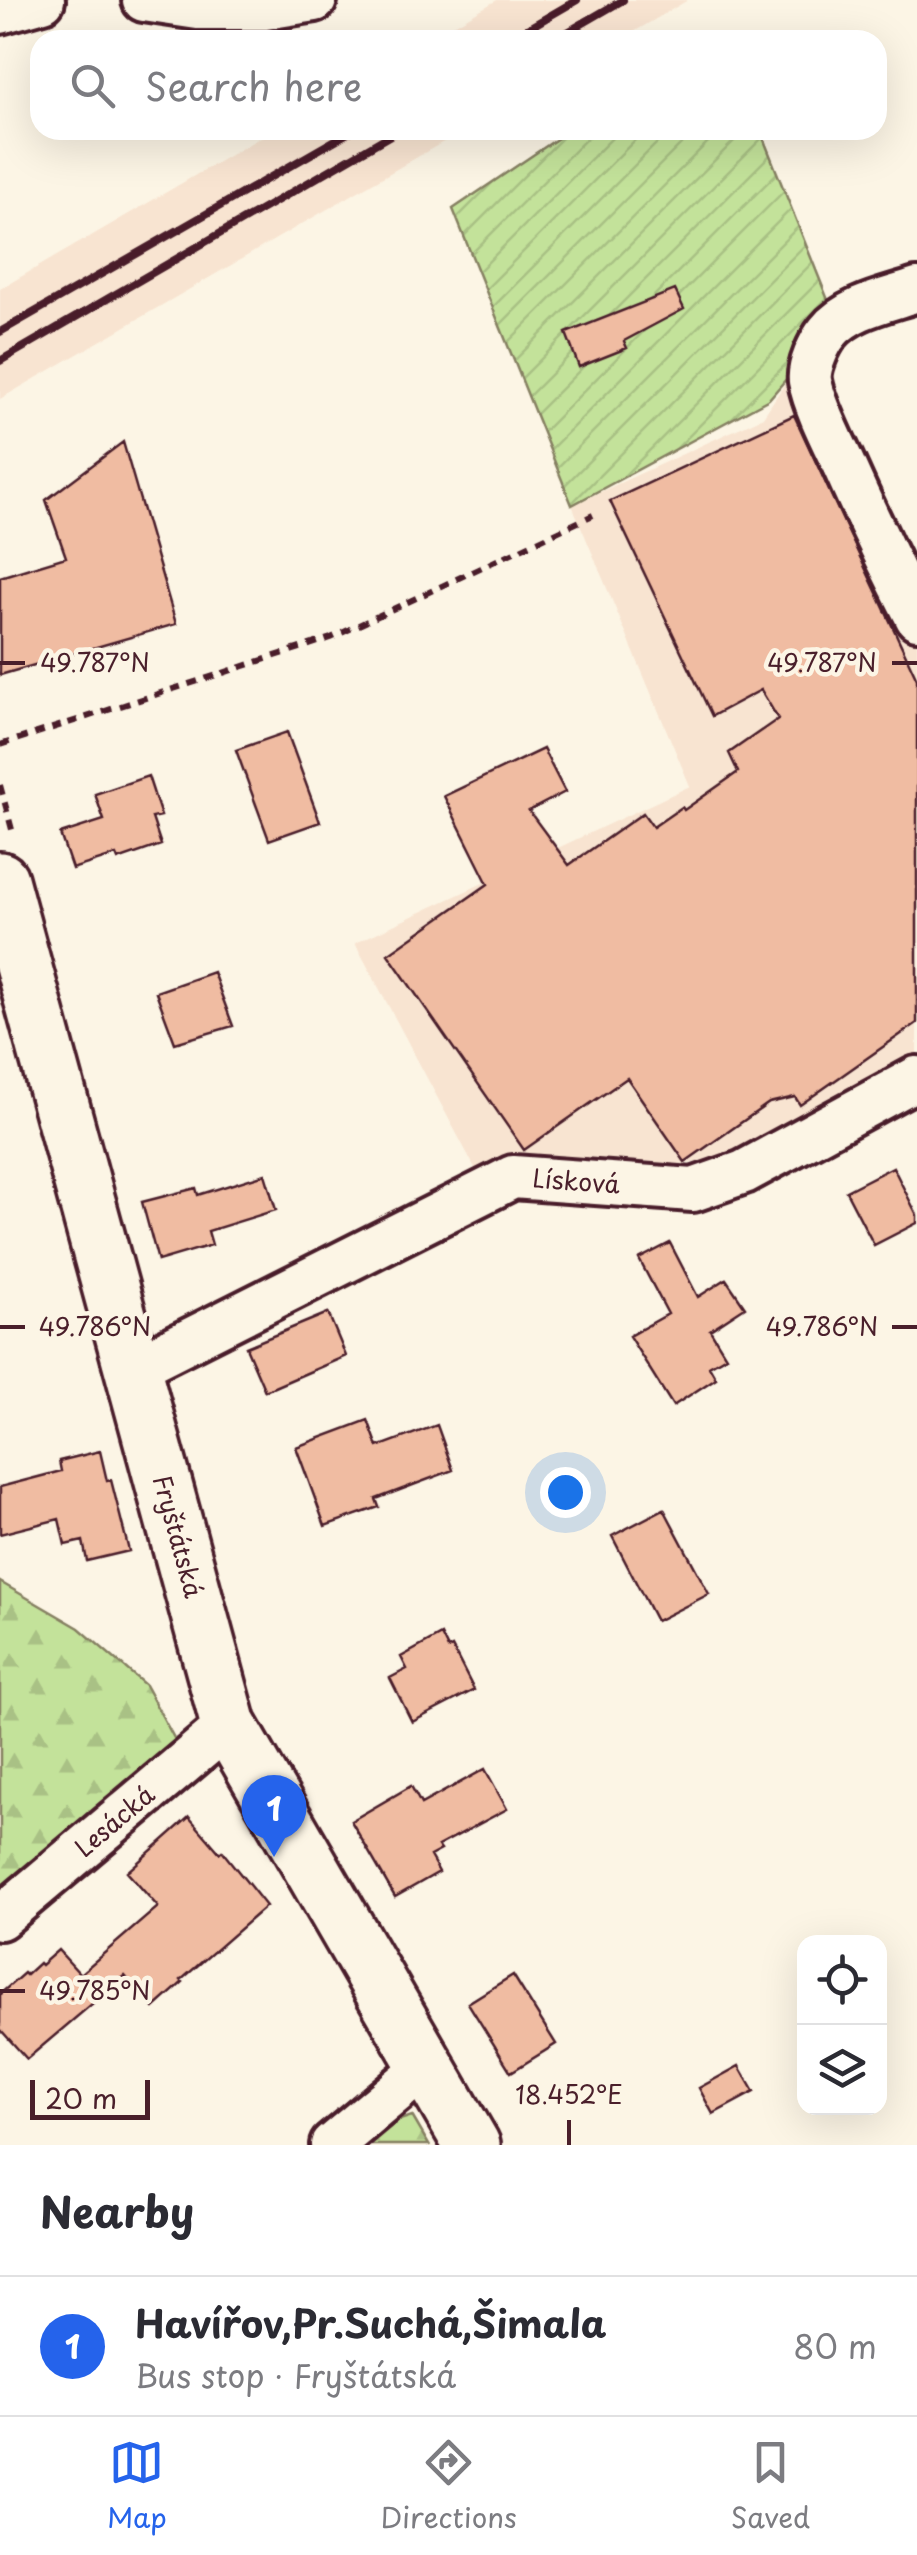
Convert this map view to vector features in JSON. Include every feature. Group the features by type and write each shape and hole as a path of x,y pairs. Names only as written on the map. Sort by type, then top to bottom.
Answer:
{"street":[{"path":"0,12 43,0"},
{"path":"144,0 198,8 265,8 316,0"},
{"path":"917,290 853,312 839,321 815,357 810,379 826,425 917,618"},
{"name":"Fryštátská","path":"0,880 229,1725 472,2145"},
{"name":"Lísková","path":"132,1369 513,1177 692,1190 744,1172 917,1078"},
{"name":"Lesácká","path":"0,1918 229,1725"},
{"path":"332,2145 425,2067"}],"path":[{"path":"0,745 331,638 593,516"}],"shaded area":[{"path":"497,0 688,0 637,30 445,30"},
{"path":"256,140 447,140 0,399 0,289"},
{"path":"793,371 917,616 917,1060 732,1160 623,1168 475,1168 355,943 690,786 572,505 763,417"}],"green space":[{"path":"555,140 764,140 828,300 793,371 769,399 572,505 453,209"},
{"path":"0,1582 79,1628 145,1685 175,1740 0,1891"},
{"path":"412,2116 429,2145 337,2145 345,2138"}],"building":[{"path":"675,290 684,309 624,341 627,348 579,367 566,333"},
{"path":"794,415 917,679 917,1023 800,1105 795,1097 769,1103 685,1162 627,1078 524,1150 388,954 488,884 444,796 543,749 565,792 529,811 569,865 643,813 653,827 738,772 729,753 778,719 761,690 712,716 610,501"},
{"path":"123,442 176,624 0,675 0,577 66,557 46,500"},
{"path":"287,732 320,822 269,840 236,750"},
{"path":"148,776 161,816 152,818 161,845 118,860 116,855 72,869 60,834 104,820 95,794"},
{"path":"213,972 233,1026 175,1043 156,992"},
{"path":"893,1167 917,1215 917,1223 874,1245 846,1191"},
{"path":"265,1174 276,1210 208,1231 212,1245 158,1261 142,1202 196,1188 198,1195"},
{"path":"670,1243 698,1297 726,1279 745,1307 710,1330 726,1356 709,1366 716,1378 673,1406 629,1336 668,1314 639,1259"},
{"path":"328,1313 346,1356 265,1391 246,1347"},
{"path":"368,1420 378,1447 437,1425 453,1470 376,1499 379,1507 325,1526 296,1447"},
{"path":"100,1451 129,1551 87,1561 83,1541 65,1545 59,1519 0,1534 0,1487 61,1471 59,1461"},
{"path":"664,1509 709,1594 656,1621 612,1536"},
{"path":"441,1635 448,1649 452,1647 474,1690 412,1722 390,1678 407,1669 401,1657"},
{"path":"485,1769 507,1809 438,1846 441,1850 430,1856 439,1872 395,1897 351,1821 411,1786 421,1804"},
{"path":"189,1817 266,1906 154,2008 125,1976 27,2059 0,2029 0,1994 58,1950 80,1974 158,1907 127,1872"},
{"path":"513,1975 556,2044 511,2072 468,2003"},
{"path":"739,2066 754,2092 713,2114 699,2088"}],"railway":[{"path":"525,30 577,0"},
{"path":"571,30 623,0"},
{"path":"0,332 336,140"},
{"path":"0,361 382,140"}],"place":[{"name":"Havířov,Pr.Suchá,Šimala","path":"274,1857"}]}
